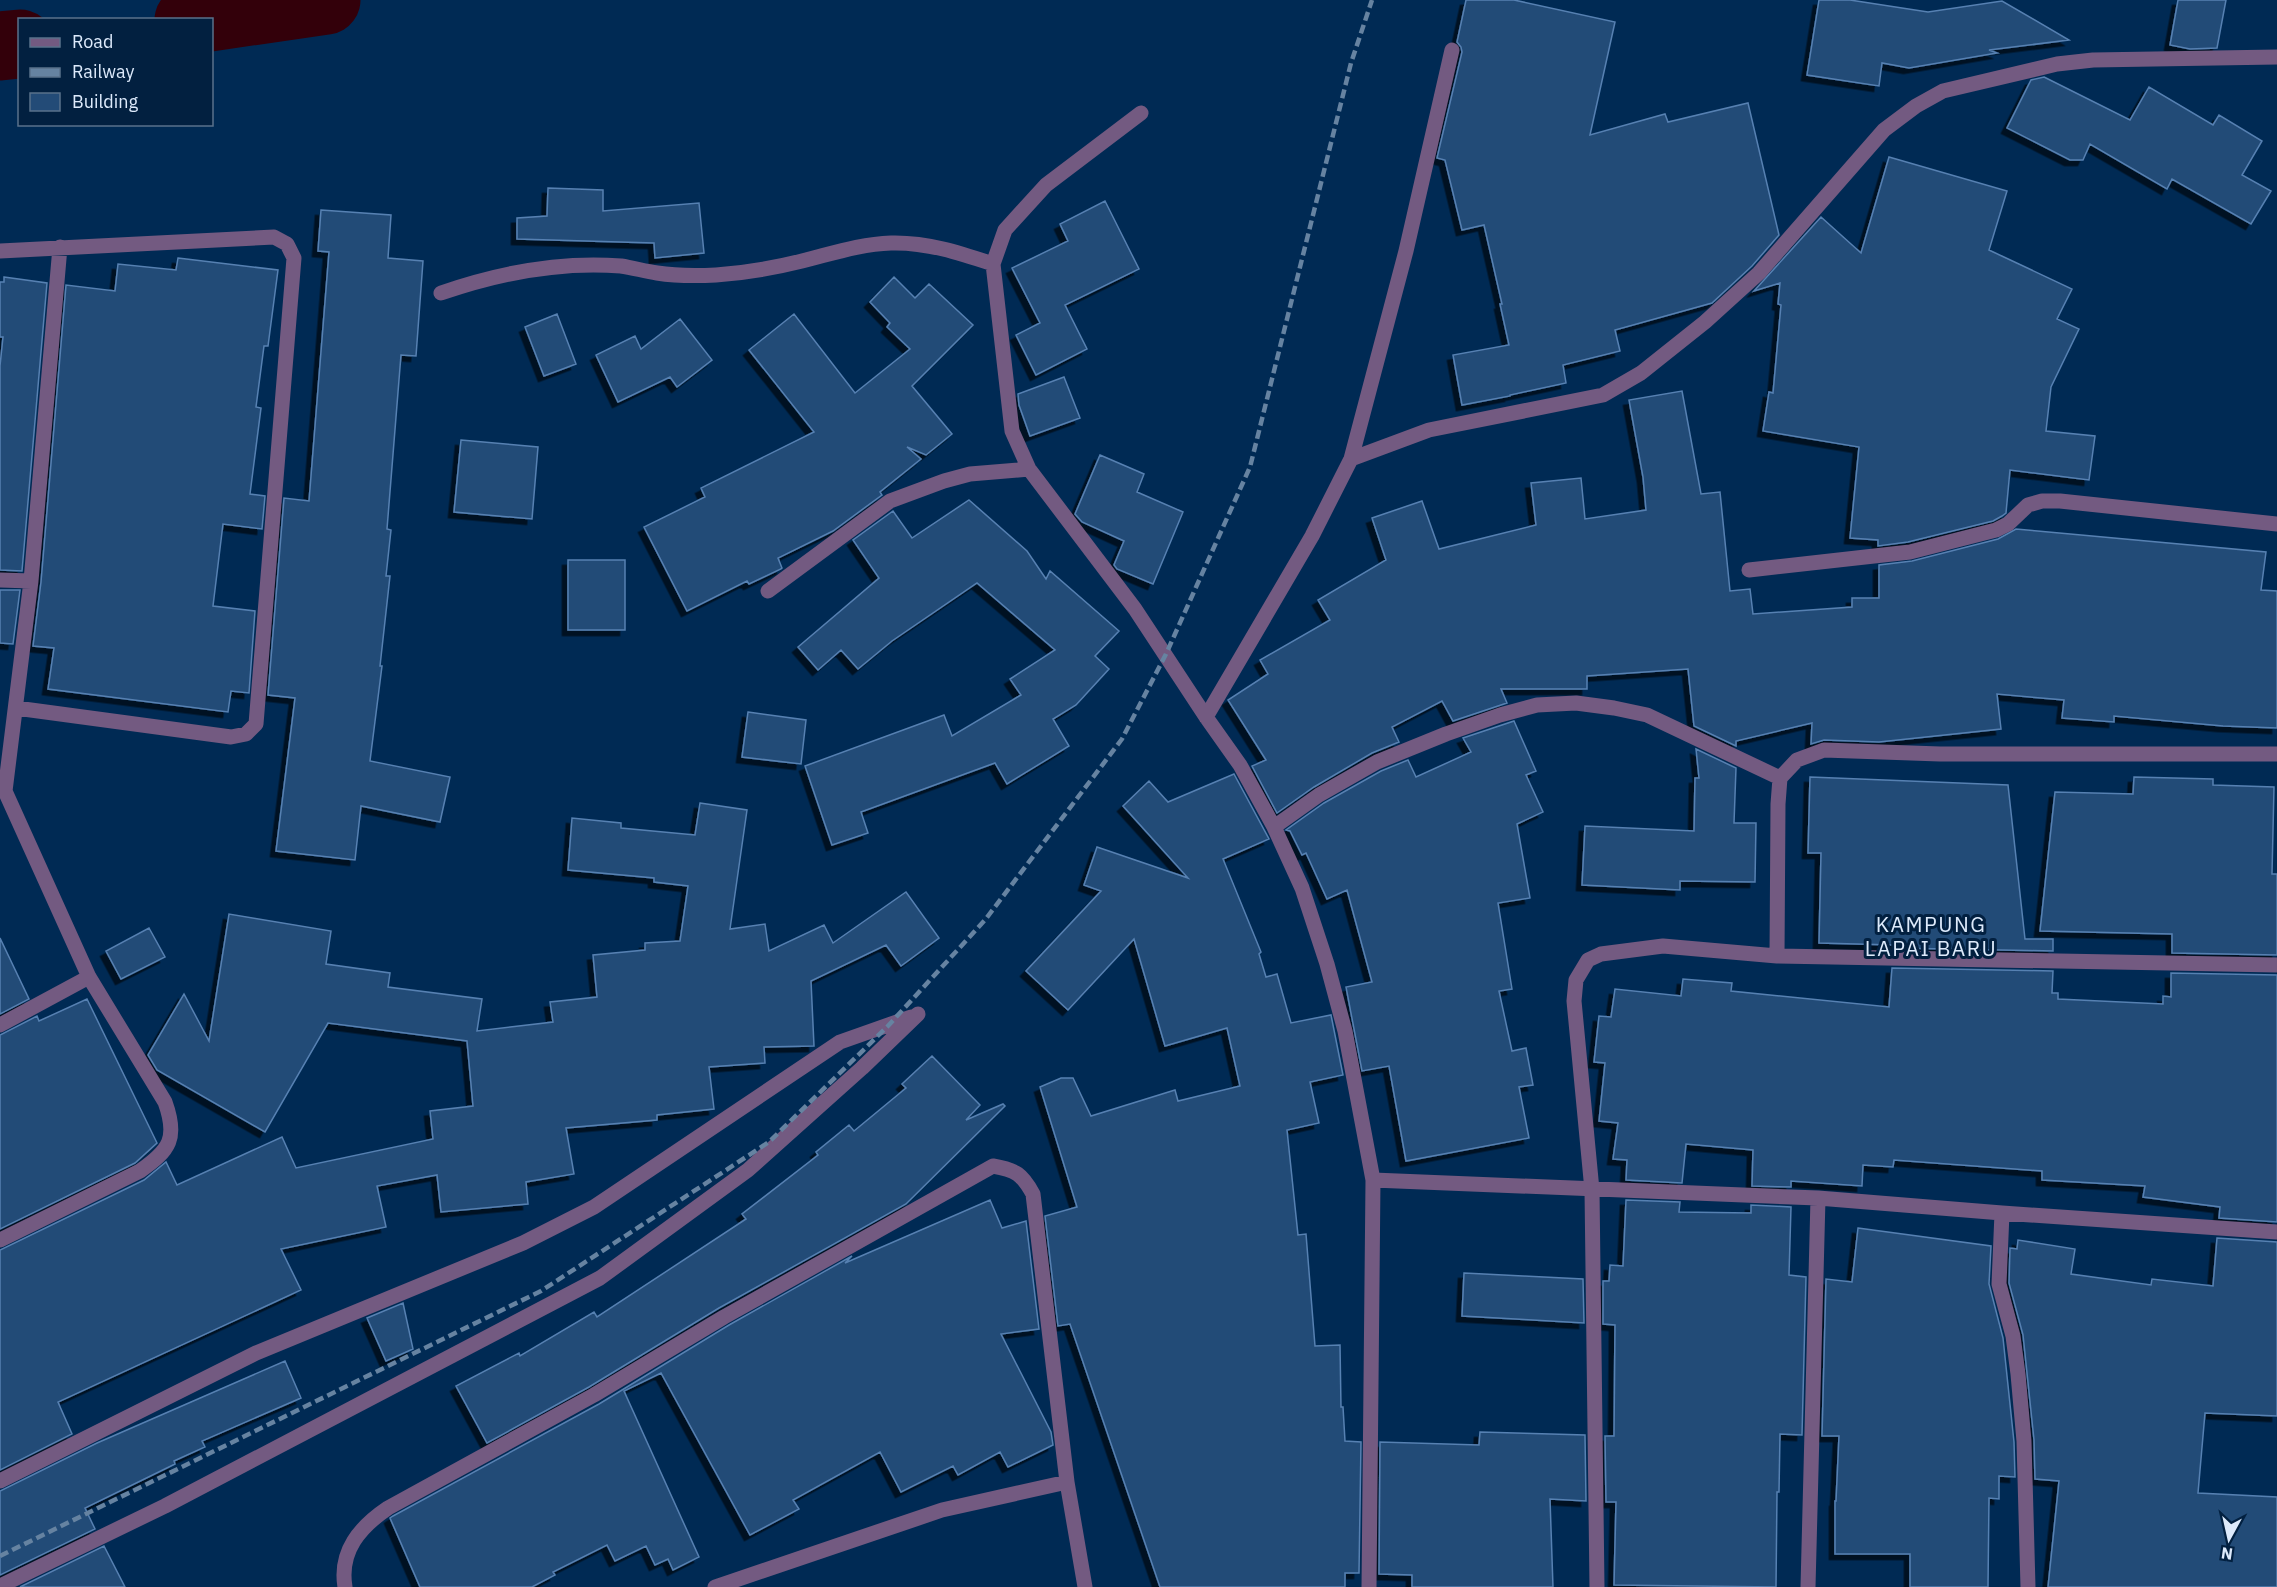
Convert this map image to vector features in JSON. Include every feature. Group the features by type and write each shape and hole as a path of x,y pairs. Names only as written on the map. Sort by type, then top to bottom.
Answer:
{"street":[{"path":"1206,717 1312,536 1351,459 1406,251 1452,50"},
{"path":"1351,459 1429,430 1603,395 1641,373 1759,273 1884,130 1916,106 1943,91 2057,64 2084,61 2277,57"},
{"path":"1141,113 1046,185 1005,230 993,264 1012,431 1029,469 1136,609 1240,765 1274,827 1302,888 1327,964 1345,1031 1373,1180 1369,1587"},
{"path":"0,251 274,237 287,244 294,258 256,724 246,734 231,737 16,708"},
{"path":"441,293 472,282 551,267 622,267 688,276 718,275 799,262 862,246 892,243 926,245 993,264"},
{"path":"0,1240 140,1171 161,1156 171,1137 172,1120 165,1102 89,977 3,792 16,708 31,581 60,247"},
{"path":"768,591 891,501 936,483 961,476 1029,469"},
{"path":"1749,570 1910,552 1948,544 2003,528 2028,505 2042,501 2060,501 2277,525"},
{"path":"0,580 31,581"},
{"path":"1274,827 1319,795 1377,762 1500,715 1537,705 1576,703 1647,715 1780,778"},
{"path":"1777,956 1780,778 1797,760 1824,750 1940,754 2277,754"},
{"path":"1597,1587 1592,1190 1574,1002 1576,980 1588,960 1602,954 1663,946 1777,956 2277,965"},
{"path":"0,1025 89,977"},
{"path":"0,1481 256,1353 533,1238 594,1207 840,1042 918,1014 862,1068 748,1170 600,1278 165,1506 0,1586"},
{"path":"345,1587 342,1572 349,1548 371,1520 388,1508 594,1395 734,1311 993,1166 1013,1170 1025,1179 1033,1194 1067,1482 1085,1587"},
{"path":"1373,1180 1818,1198 2277,1232"},
{"path":"1808,1587 1818,1198"},
{"path":"2002,1213 1999,1284 2013,1336 2018,1374 2025,1463 2028,1587"},
{"path":"715,1587 942,1510 1067,1482"}],"building":[{"path":"1466,0 1514,0 1615,22 1590,135 1665,114 1668,122 1748,103 1779,235 1752,266 1712,303 1615,330 1620,351 1563,365 1566,383 1462,405 1453,355 1509,345 1484,225 1462,230 1445,160 1437,158 1462,52 1457,42"},
{"path":"1819,0 1850,0 1928,12 2002,1 2069,40 1989,50 1997,53 1909,68 1882,63 1879,86 1807,75"},
{"path":"2178,0 2226,0 2217,48 2190,49 2170,45"},
{"path":"2044,77 2130,120 2149,87 2213,125 2219,115 2262,141 2242,175 2271,191 2251,224 2172,179 2167,189 2090,144 2083,160 2070,160 2007,128 2031,80"},
{"path":"1889,157 2007,191 1989,250 2072,289 2057,319 2079,329 2051,387 2046,431 2095,436 2089,480 2010,470 2006,513 2002,516 1993,521 1908,542 1878,546 1878,540 1850,538 1859,447 1763,431 1769,392 1773,393 1781,305 1778,304 1780,283 1754,291 1821,217 1861,253"},
{"path":"548,188 603,190 603,211 699,203 704,253 655,258 654,243 517,239 517,218 547,216"},
{"path":"1105,201 1139,269 1065,305 1087,349 1036,375 1016,335 1040,323 1012,268 1068,241 1060,224"},
{"path":"321,210 391,215 388,258 423,261 416,356 401,355 387,529 391,530 386,576 390,576 370,761 450,777 440,822 361,806 355,860 276,851 295,698 268,695 284,498 309,501 329,252 318,251"},
{"path":"178,258 278,270 268,346 264,346 256,407 261,408 250,494 265,496 262,529 223,524 213,606 255,611 249,693 231,691 228,712 48,689 54,648 33,646 41,582 66,285 115,291 118,264 176,270"},
{"path":"4,277 47,283 22,571 0,570 0,366 3,337 0,337 0,282 4,282"},
{"path":"894,277 915,298 929,284 973,325 912,386 952,434 926,455 907,447 921,459 880,492 882,495 833,531 778,558 781,569 749,584 747,581 687,611 644,527 705,497 701,488 814,432 749,350 794,314 855,393 910,349 887,327 890,323 870,302"},
{"path":"557,314 576,364 544,376 525,327"},
{"path":"680,319 712,360 677,387 670,377 618,402 596,355 635,336 641,349"},
{"path":"1064,377 1080,418 1030,436 1019,405 1018,394"},
{"path":"1682,391 1701,494 1720,492 1730,591 1750,589 1753,614 1852,607 1852,598 1879,598 1879,565 1912,561 1998,539 2016,529 2266,552 2261,590 2277,591 2277,728 2223,726 2114,716 2114,722 2062,718 2064,700 1997,694 2001,729 1879,742 1824,740 1811,744 1812,723 1736,741 1736,746 1694,726 1688,669 1587,676 1587,689 1501,689 1507,703 1453,721 1442,701 1392,727 1399,742 1372,753 1314,787 1277,813 1252,766 1266,760 1228,700 1268,674 1260,660 1330,620 1318,600 1386,560 1372,518 1422,501 1439,549 1536,525 1531,483 1581,478 1585,519 1646,510 1643,477 1629,400"},
{"path":"461,440 538,447 532,519 454,512"},
{"path":"1100,455 1144,474 1137,492 1183,512 1153,584 1117,569 1114,565 1124,541 1082,522 1075,514"},
{"path":"969,500 1027,551 1046,579 1050,571 1119,631 1095,656 1109,669 1076,705 1053,719 1069,746 1007,784 995,763 861,812 868,833 832,845 805,766 944,715 952,736 1021,695 1010,679 1055,650 977,583 892,641 858,669 841,650 818,670 798,647 879,578 853,540 893,511 912,538"},
{"path":"568,560 625,560 625,630 568,630"},
{"path":"0,590 20,590 13,644 0,643"},
{"path":"748,712 806,720 801,764 742,757"},
{"path":"1514,721 1536,771 1526,775 1543,812 1517,824 1530,898 1498,903 1512,989 1499,991 1512,1051 1526,1048 1533,1085 1519,1087 1529,1138 1406,1161 1389,1066 1362,1071 1346,987 1372,982 1347,890 1327,899 1306,853 1302,855 1290,831 1286,830 1324,803 1381,771 1408,760 1416,777 1471,752 1463,738"},
{"path":"1696,749 1736,768 1734,823 1756,823 1755,882 1680,881 1680,890 1582,885 1585,826 1694,831 1695,778 1699,778"},
{"path":"1234,774 1269,839 1223,859 1261,952 1259,954 1266,977 1277,974 1291,1023 1331,1015 1343,1075 1310,1082 1319,1123 1287,1130 1298,1235 1306,1234 1315,1346 1340,1345 1341,1407 1343,1407 1345,1441 1361,1442 1359,1573 1345,1573 1345,1587 1160,1587 1070,1324 1058,1326 1045,1216 1077,1207 1040,1087 1061,1078 1073,1078 1091,1116 1175,1090 1178,1101 1240,1086 1227,1028 1165,1046 1134,939 1068,1010 1026,971 1101,891 1084,885 1097,847 1188,878 1123,806 1149,781 1168,802"},
{"path":"1810,777 2008,785 2025,939 2053,939 2053,951 1893,948 1893,945 1819,943 1821,853 1808,853"},
{"path":"2134,777 2213,779 2213,785 2274,787 2272,874 2277,874 2277,955 2172,953 2172,934 2040,931 2055,792 2133,794"},
{"path":"700,803 747,810 730,929 765,924 769,951 824,925 833,943 906,892 939,938 901,966 886,945 811,981 814,1046 764,1047 765,1063 709,1067 714,1109 657,1115 657,1120 566,1128 574,1174 526,1182 528,1204 441,1212 437,1175 377,1186 386,1227 281,1249 301,1290 58,1402 72,1434 0,1470 0,1250 144,1180 166,1162 177,1185 282,1137 296,1168 433,1139 430,1111 473,1106 467,1041 328,1023 265,1132 157,1070 148,1055 184,994 209,1041 229,914 331,931 326,964 390,973 388,987 482,999 477,1031 553,1022 550,1002 597,997 593,955 645,950 645,943 680,941 688,886 654,882 654,878 568,870 572,818 621,823 621,828 695,835"},
{"path":"149,928 165,957 121,979 106,951"},
{"path":"0,938 29,999 0,1014"},
{"path":"1892,968 2053,971 2052,993 2058,993 2058,999 2163,1004 2163,996 2171,997 2171,973 2277,975 2277,1222 2219,1218 2220,1207 2143,1197 2145,1186 2042,1180 2042,1171 1894,1160 1893,1167 1863,1165 1862,1186 1791,1181 1791,1187 1752,1186 1753,1150 1686,1144 1682,1183 1626,1180 1627,1160 1613,1159 1618,1123 1599,1121 1605,1063 1594,1062 1599,1016 1611,1017 1615,989 1681,996 1683,979 1732,983 1731,991 1889,1007"},
{"path":"87,999 157,1143 135,1163 0,1229 0,1035 37,1016 39,1021"},
{"path":"932,1056 980,1105 966,1120 1003,1104 1005,1106 906,1204 719,1308 589,1387 487,1443 456,1386 519,1353 520,1356 594,1312 597,1317 746,1219 742,1214 818,1155 816,1152 849,1125 854,1131 906,1088 902,1084"},
{"path":"990,1200 1002,1228 1026,1221 1039,1329 1001,1334 1051,1432 1053,1445 1008,1467 1000,1452 958,1475 953,1466 901,1492 880,1452 793,1500 799,1509 750,1535 661,1373 624,1391 699,1557 673,1570 668,1559 655,1565 646,1546 615,1561 607,1545 553,1572 555,1575 532,1587 420,1587 390,1518 599,1404 729,1325 852,1256 845,1263"},
{"path":"1626,1200 1680,1202 1679,1212 1751,1213 1751,1205 1791,1207 1789,1275 1806,1277 1802,1435 1780,1434 1776,1587 1614,1585 1616,1502 1606,1502 1605,1436 1614,1436 1615,1325 1603,1324 1603,1281 1609,1281 1610,1265 1623,1266"},
{"path":"1858,1228 1991,1246 1989,1284 2003,1338 2014,1442 2015,1477 1999,1476 1999,1499 1989,1498 1988,1587 1910,1587 1910,1554 1835,1554 1839,1436 1822,1436 1826,1279 1852,1282"},
{"path":"2217,1238 2277,1242 2277,1416 2205,1413 2198,1493 2277,1497 2277,1587 2048,1587 2059,1481 2035,1479 2034,1440 2023,1335 2009,1283 2010,1248 2017,1249 2018,1240 2075,1249 2071,1274 2151,1285 2152,1279 2213,1286"},
{"path":"1464,1273 1583,1279 1584,1323 1462,1316"},
{"path":"403,1303 413,1349 386,1361 367,1318"},
{"path":"285,1361 301,1398 202,1441 205,1447 85,1508 95,1529 0,1575 0,1491 97,1443"},
{"path":"1480,1432 1585,1435 1586,1501 1550,1499 1553,1587 1412,1587 1412,1575 1379,1574 1380,1442 1479,1445"},
{"path":"104,1546 125,1587 20,1587"}],"waterway":[{"path":"203,18 326,0"},
{"path":"0,46 18,44"}],"railway":[{"path":"0,1556 541,1291 769,1142 887,1027 985,920 1122,739 1166,654 1250,467 1351,63 1372,0"}],"district":[{"name":"KAMPUNG LAPAI BARU","path":"1931,937"}]}
